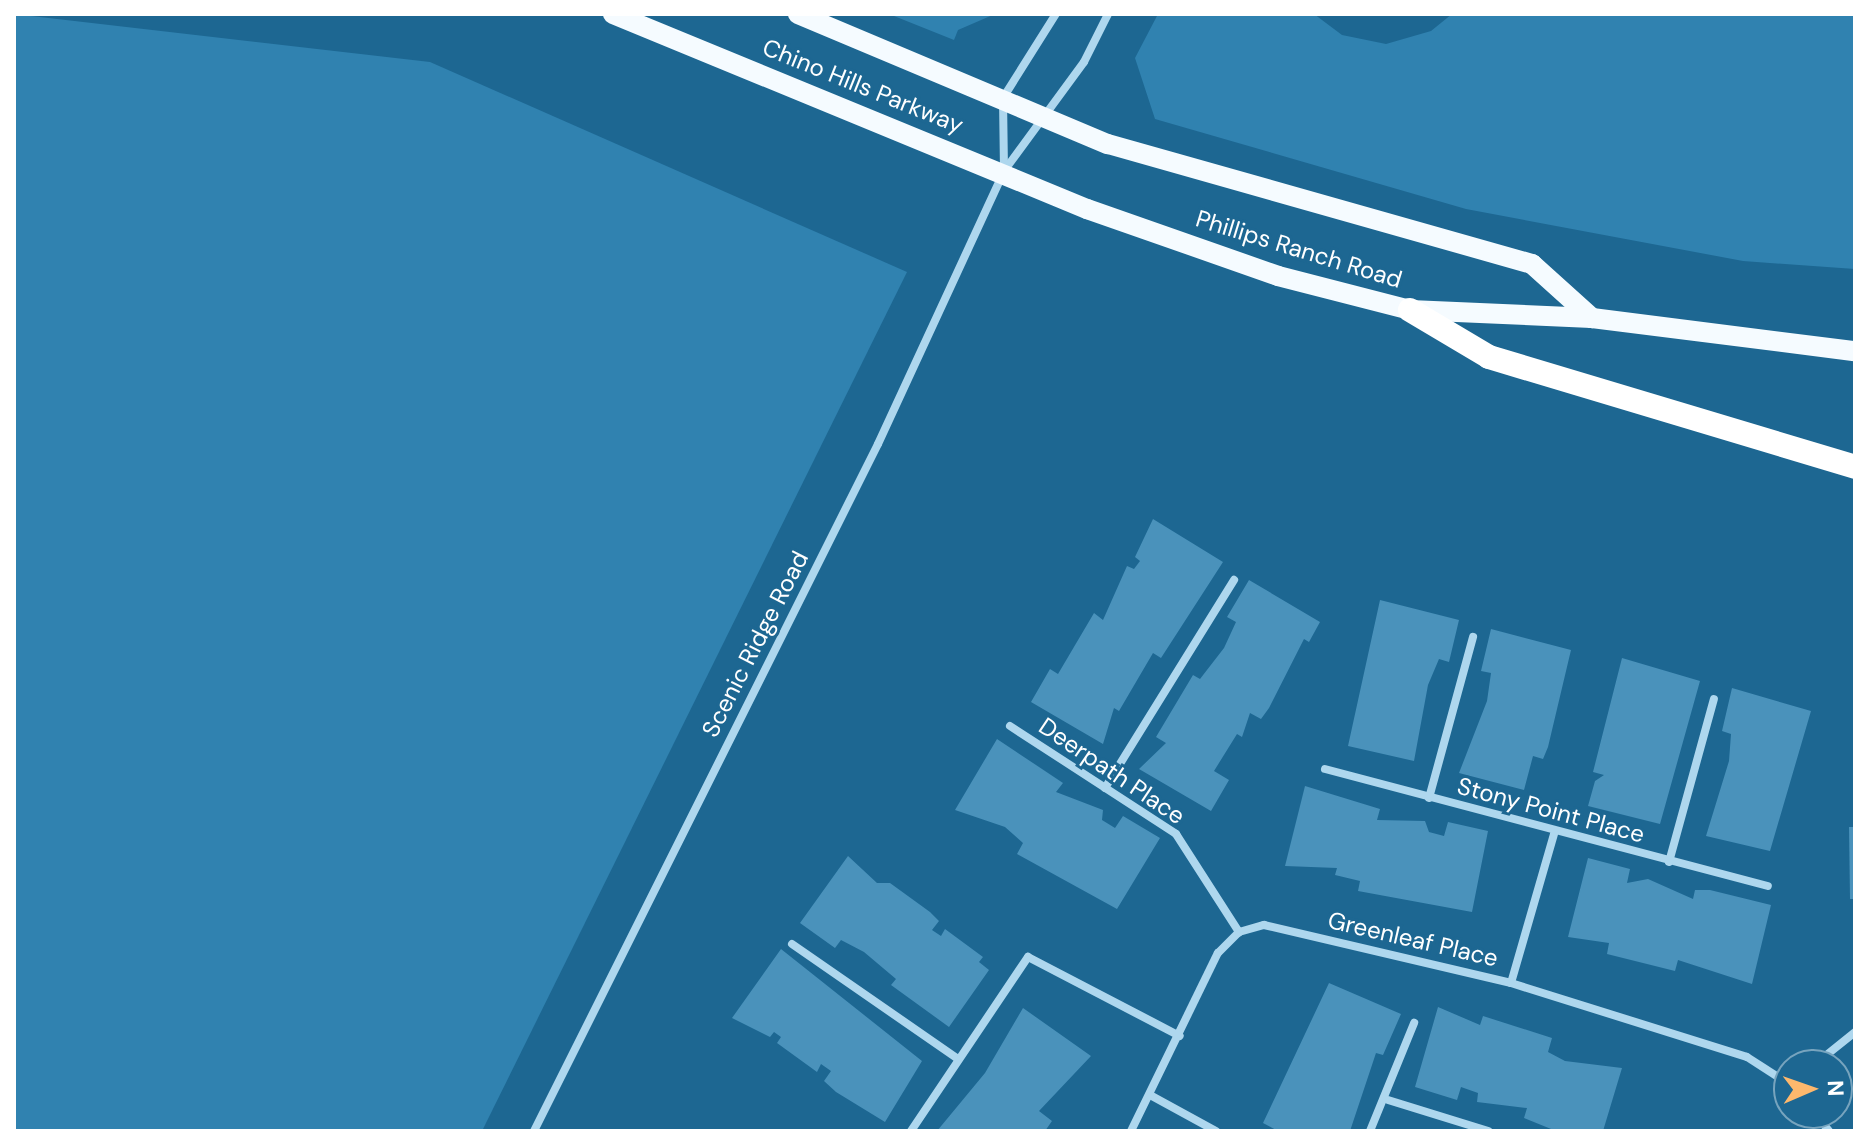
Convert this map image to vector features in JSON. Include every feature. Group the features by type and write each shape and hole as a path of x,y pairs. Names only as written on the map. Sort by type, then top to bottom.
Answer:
{"highway":[{"path":"1410,310 1489,357 1855,467"}],"main road":[{"name":"Chino Hills Parkway","path":"613,14 1004,171"},
{"name":"Chino Hills Parkway","path":"798,14 1047,116"},
{"name":"Phillips Ranch Road","path":"1047,116 1232,184 1532,264 1592,318"},
{"name":"Phillips Ranch Road","path":"1004,171 1278,276 1410,310 1592,318 1855,351"}],"street":[{"path":"1004,171 1003,98 1056,14"},
{"path":"1004,171 1047,116 1108,14"},
{"name":"Scenic Ridge Road","path":"534,1131 878,444 1004,171"},
{"path":"1105,788 1234,580"},
{"path":"1429,798 1473,637"},
{"path":"1669,862 1714,699"},
{"name":"Deerpath Place","path":"1010,726 1176,834 1239,932"},
{"name":"Stony Point Place","path":"1325,769 1554,834 1768,886"},
{"path":"1511,983 1554,834"},
{"name":"Greenleaf Place","path":"1239,932 1264,925 1511,983 1747,1057 1773,1074"},
{"path":"1131,1131 1218,953 1239,932"},
{"path":"792,944 958,1059"},
{"path":"911,1131 1028,957 1180,1036"},
{"path":"1370,1131 1388,1100 1414,1023"},
{"path":"1834,1049 1855,1032"},
{"path":"1150,1095 1216,1131"},
{"path":"1388,1100 1488,1131"}],"shaded area":[{"path":"14,14 430,62 907,272 482,1131 14,1131"},
{"path":"889,14 995,14 958,30 954,40"},
{"path":"1158,14 1314,14 1342,35 1386,44 1431,31 1452,14 1855,14 1855,269 1743,261 1466,209 1155,119 1135,58"}],"building":[{"path":"1153,519 1223,562 1161,658 1153,653 1119,711 1114,708 1103,744 1031,702 1050,669 1058,674 1094,613 1103,620 1127,566 1134,569 1140,561 1135,557"},
{"path":"1249,580 1320,622 1309,642 1304,639 1269,708 1261,719 1250,713 1242,737 1237,734 1214,771 1229,780 1211,811 1139,769 1166,743 1156,737 1193,675 1200,679 1224,648 1236,622 1227,617"},
{"path":"1380,600 1459,620 1449,662 1439,659 1428,685 1414,761 1348,746"},
{"path":"1491,629 1571,650 1548,747 1543,759 1533,756 1524,790 1459,773 1487,701 1491,673 1481,671"},
{"path":"1622,658 1700,681 1660,824 1588,806 1595,781 1604,775 1593,772"},
{"path":"1732,688 1811,711 1770,851 1706,836 1729,761 1731,734 1722,731"},
{"path":"997,739 1063,783 1056,792 1103,810 1102,820 1115,828 1123,816 1160,838 1117,909 1017,854 1023,843 1005,827 955,810"},
{"path":"1305,786 1380,809 1377,820 1425,821 1429,832 1444,836 1448,822 1488,831 1472,912 1358,891 1360,881 1335,875 1337,868 1285,866"},
{"path":"1849,827 1855,827 1855,899 1850,899"},
{"path":"848,856 877,883 890,883 930,912 939,921 932,930 941,936 945,929 983,957 979,962 989,970 949,1027 891,985 896,979 864,952 841,940 835,948 800,923"},
{"path":"1588,858 1630,869 1627,883 1648,879 1693,899 1695,890 1710,890 1771,905 1752,984 1678,960 1675,971 1607,954 1609,943 1568,937"},
{"path":"781,949 922,1061 885,1122 836,1092 824,1081 831,1071 821,1064 817,1072 777,1043 781,1037 774,1032 770,1037 732,1018"},
{"path":"1329,983 1401,1014 1383,1055 1376,1053 1350,1131 1278,1131 1263,1123"},
{"path":"1438,1007 1480,1025 1483,1016 1552,1038 1548,1052 1565,1061 1622,1068 1603,1131 1556,1131 1524,1118 1527,1108 1477,1102 1478,1093 1461,1087 1457,1100 1415,1087"},
{"path":"1023,1008 1091,1056 1039,1111 1052,1121 1045,1131 937,1131 985,1073"}]}
